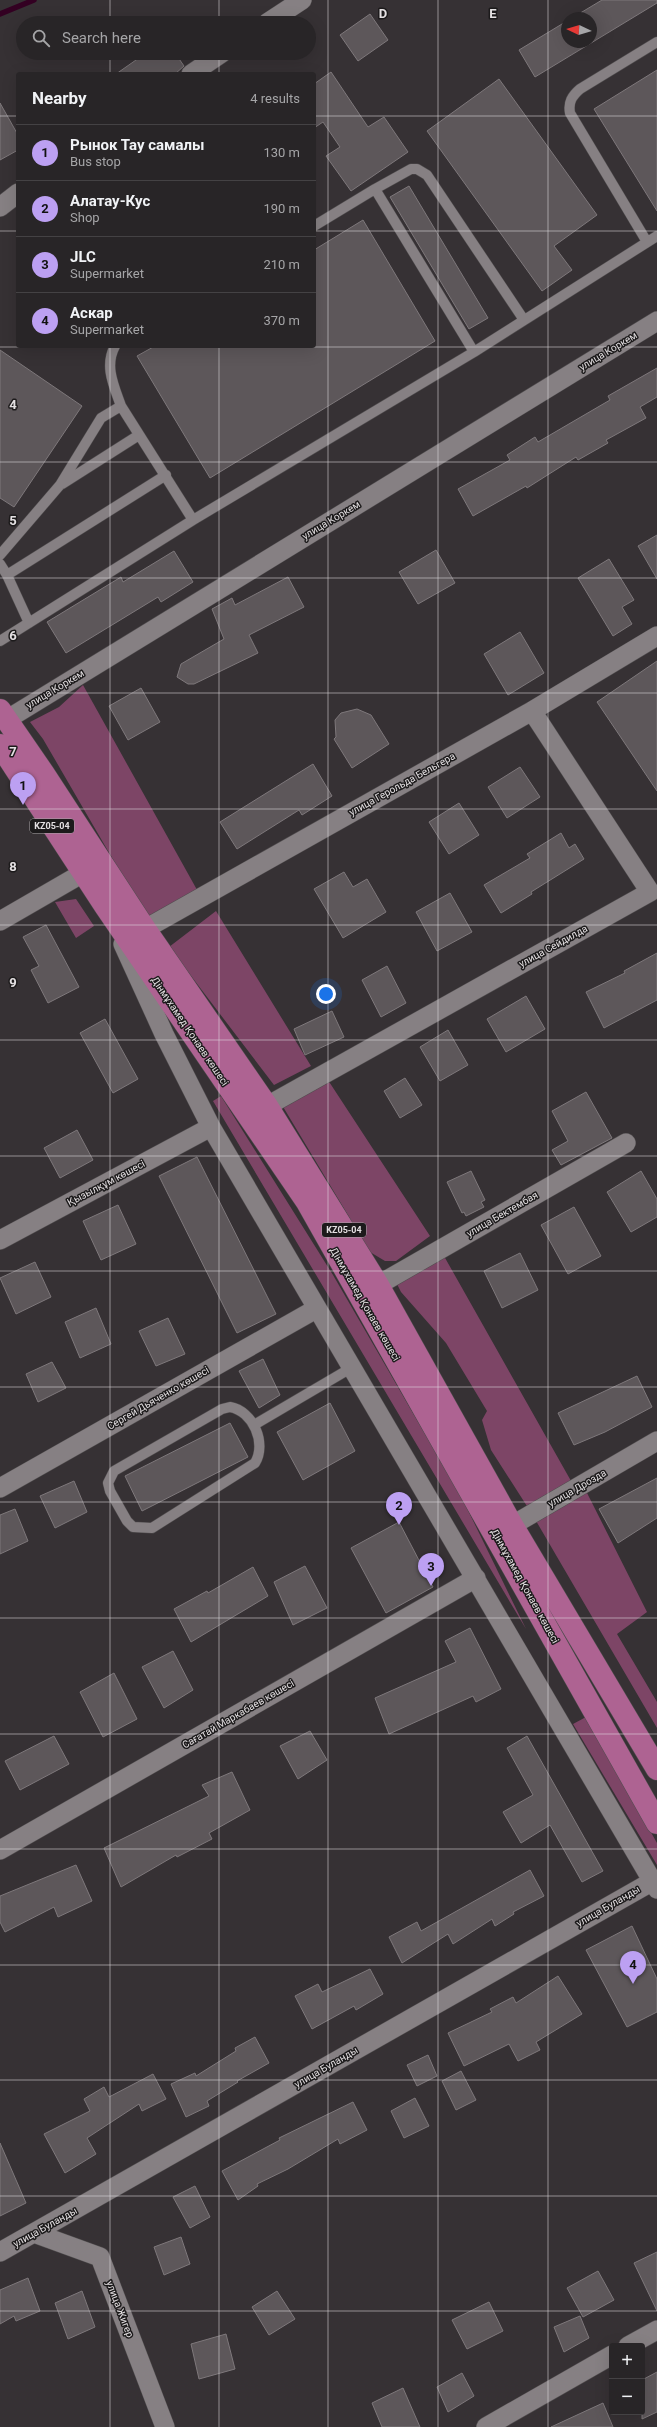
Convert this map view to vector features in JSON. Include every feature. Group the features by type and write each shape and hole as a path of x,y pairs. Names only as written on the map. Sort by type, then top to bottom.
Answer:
{"main road":[{"name":"Дінмұхамед Қонаев көшесі","path":"3,715 44,774 145,929 267,1106 378,1285 657,1823"},
{"name":"Дінмұхамед Қонаев көшесі","path":"0,745 105,906 307,1202 504,1530 657,1769"}],"street":[{"path":"278,16 302,0"},
{"path":"194,72 212,60"},
{"path":"0,207 16,195"},
{"name":"улица Коркем","path":"3,715 657,321"},
{"name":"улица Герольда Бельгера","path":"145,929 532,711 657,636"},
{"name":"улица Сейдилда","path":"267,1106 654,896 532,711"},
{"path":"0,921 83,873"},
{"path":"105,906 164,1034 211,1127 316,1309 476,1578 655,1885"},
{"name":"Қызылқұм көшесі","path":"0,1240 211,1127"},
{"name":"улица Бектембая","path":"378,1285 626,1143"},
{"name":"Сергей Дьяченко көшесі","path":"0,1488 316,1309"},
{"name":"улица Дрозда","path":"504,1530 657,1441"},
{"name":"Сағатай Маркабаев көшесі","path":"0,1850 476,1578"},
{"name":"улица Буланды","path":"0,2252 655,1885"},
{"name":"улица Жигер","path":"34,2233 100,2257 165,2427"},
{"path":"633,2343 657,2330"},
{"path":"486,2427 609,2357"}],"lane":[{"path":"647,242 570,113 569,107 574,95 580,89 657,42"},
{"path":"316,225 411,169 417,169 427,175 524,320"},
{"path":"375,189 474,352"},
{"path":"0,642 193,520 474,352 657,236"},
{"path":"114,348 109,362 121,406 166,475 193,520"},
{"path":"0,555 60,485 101,418 121,406"},
{"path":"60,485 139,435"},
{"path":"7,575 166,475"},
{"path":"0,564 7,575 29,623"},
{"path":"254,1424 351,1368"},
{"path":"237,1408 254,1424 261,1446 260,1455 255,1462 152,1528 133,1526 127,1521 110,1491 108,1483 114,1471 222,1409 237,1408"}],"shaded area":[{"path":"83,685 201,897 151,925 43,739 30,722 59,707"},
{"path":"76,899 94,926 76,938 55,902"},
{"path":"216,911 311,1066 274,1085 169,947"},
{"path":"324,1074 430,1236 396,1261 385,1261 370,1252 279,1100"},
{"path":"221,1096 333,1275 461,1496 526,1629 213,1101"},
{"path":"440,1249 575,1488 583,1485 647,1612 617,1634 657,1702 657,1728 532,1514 491,1450 482,1420 487,1411 446,1343 401,1292 393,1276"},
{"path":"586,1717 657,1843 657,1865 573,1724"}],"building":[{"path":"602,0 657,0 657,3 597,39 597,12 582,12"},
{"path":"370,14 388,40 358,61 340,35"},
{"path":"561,25 561,48 583,48 535,77 519,50"},
{"path":"136,60 180,60 184,66 177,72 119,72"},
{"path":"657,70 657,211 594,109"},
{"path":"331,72 368,127 384,117 408,152 351,191 326,156 340,147 323,122 316,127 316,83"},
{"path":"499,79 597,215 554,246 572,270 542,291 427,131"},
{"path":"0,103 16,131 16,151 0,160"},
{"path":"409,186 488,318 469,329 390,197"},
{"path":"363,220 435,341 210,478 137,356 151,348 316,348 316,249"},
{"path":"0,350 82,406 14,507 0,498"},
{"path":"657,368 657,397 640,407 646,418 606,440 608,443 578,460 576,457 527,488 526,486 473,516 458,489 510,460 507,455 535,437 538,442 610,400 608,396"},
{"path":"657,535 657,579 638,546"},
{"path":"436,550 455,583 418,604 399,572"},
{"path":"174,551 193,582 161,602 158,597 66,653 47,622 121,577 123,582"},
{"path":"609,559 634,600 622,607 632,624 613,636 578,578"},
{"path":"288,577 304,607 249,635 258,653 194,684 188,684 177,677 181,664 224,639 212,609 232,598 235,605"},
{"path":"520,632 544,673 508,695 484,654"},
{"path":"657,661 657,791 597,702"},
{"path":"141,688 160,722 128,740 109,706"},
{"path":"357,709 371,715 389,744 352,768 334,739 336,737 335,720 341,713"},
{"path":"313,764 332,796 302,815 299,810 237,849 220,822"},
{"path":"520,767 540,797 507,818 488,787"},
{"path":"459,803 479,835 449,854 429,822"},
{"path":"561,833 569,848 575,844 584,859 531,892 532,894 501,913 484,885 530,858 527,854"},
{"path":"344,872 353,887 367,879 386,912 343,938 314,889"},
{"path":"450,893 472,932 437,951 416,912"},
{"path":"46,925 79,987 48,1003 31,970 39,966 23,937"},
{"path":"657,953 657,1000 604,1028 586,992 625,973 624,971"},
{"path":"387,966 406,1003 381,1017 362,980"},
{"path":"526,996 545,1029 506,1052 487,1019"},
{"path":"332,1011 344,1037 305,1055 294,1029"},
{"path":"105,1019 138,1079 113,1093 80,1033"},
{"path":"448,1030 468,1065 440,1081 420,1047"},
{"path":"405,1078 422,1105 400,1118 384,1091"},
{"path":"586,1092 612,1138 561,1165 552,1150 568,1141 552,1111"},
{"path":"77,1130 93,1160 60,1178 44,1148"},
{"path":"197,1157 276,1314 237,1333 159,1176"},
{"path":"471,1171 485,1200 481,1202 484,1207 466,1216 464,1212 462,1213 447,1182"},
{"path":"641,1171 657,1199 657,1217 631,1232 607,1192"},
{"path":"118,1205 136,1244 101,1260 83,1221"},
{"path":"574,1207 601,1256 568,1274 541,1225"},
{"path":"520,1253 538,1290 502,1308 484,1271"},
{"path":"35,1262 51,1297 16,1314 0,1278"},
{"path":"96,1308 111,1344 80,1358 65,1322"},
{"path":"168,1318 185,1354 156,1366 139,1331"},
{"path":"263,1359 280,1395 259,1408 239,1371"},
{"path":"52,1362 66,1388 38,1402 26,1374"},
{"path":"637,1376 652,1407 605,1432 574,1445 558,1413"},
{"path":"330,1403 355,1451 303,1480 277,1432"},
{"path":"230,1423 248,1457 142,1511 125,1476"},
{"path":"657,1478 657,1518 618,1543 599,1509"},
{"path":"74,1481 87,1512 55,1528 40,1496"},
{"path":"15,1509 28,1541 0,1554 0,1515"},
{"path":"399,1522 433,1587 386,1613 351,1548"},
{"path":"305,1566 327,1608 293,1625 274,1582"},
{"path":"253,1567 268,1596 191,1642 174,1609 207,1591 208,1593"},
{"path":"470,1628 501,1689 476,1702 473,1696 389,1734 375,1698 456,1662 445,1641"},
{"path":"173,1651 193,1690 164,1708 142,1667"},
{"path":"114,1673 137,1719 103,1737 80,1692"},
{"path":"310,1731 327,1760 298,1779 280,1746"},
{"path":"54,1736 69,1764 20,1790 5,1761"},
{"path":"527,1736 603,1871 582,1882 550,1825 521,1843 503,1812 533,1795 507,1748"},
{"path":"232,1772 250,1810 209,1833 212,1839 177,1857 176,1855 121,1887 104,1848 209,1796 202,1785"},
{"path":"76,1865 92,1901 58,1917 54,1907 5,1932 0,1922 0,1896"},
{"path":"530,1870 544,1896 513,1912 514,1914 495,1926 492,1919 453,1944 448,1934 402,1963 389,1937 417,1922 421,1931"},
{"path":"632,1926 657,1979 657,2012 627,2027 586,1950"},
{"path":"370,1969 383,1994 356,2010 354,2006 312,2029 295,1996 318,1984 322,1992"},
{"path":"558,1976 582,2014 536,2042 540,2050 518,2061 509,2044 464,2066 448,2033 492,2012 490,2009 513,1997 516,2003"},
{"path":"255,2037 269,2063 237,2081 238,2082 207,2101 209,2106 186,2117 171,2084 195,2073 196,2076 236,2051 235,2048"},
{"path":"428,2055 437,2076 417,2086 407,2065"},
{"path":"461,2071 476,2100 456,2110 442,2081"},
{"path":"153,2074 166,2099 142,2111 139,2104 87,2138 96,2154 65,2173 44,2134 90,2111 84,2099 104,2087 109,2097"},
{"path":"415,2098 429,2126 404,2138 391,2111"},
{"path":"353,2102 367,2130 340,2144 338,2139 288,2169 257,2184 258,2186 238,2200 222,2171 280,2140 279,2138"},
{"path":"0,2143 26,2203 0,2216"},
{"path":"195,2186 210,2217 190,2228 173,2197"},
{"path":"181,2237 190,2264 164,2275 154,2247"},
{"path":"657,2252 657,2311 634,2263"},
{"path":"598,2271 614,2300 583,2317 567,2288"},
{"path":"28,2278 40,2311 16,2321 14,2316 0,2324 0,2290"},
{"path":"82,2291 95,2327 68,2339 55,2303"},
{"path":"277,2291 295,2319 269,2335 252,2307"},
{"path":"489,2302 503,2331 467,2349 452,2320"},
{"path":"580,2316 589,2338 564,2352 554,2327"},
{"path":"226,2334 235,2369 199,2379 191,2344"},
{"path":"657,2372 657,2412 642,2419 642,2415 645,2415 645,2378"},
{"path":"462,2373 474,2396 448,2412 437,2387"},
{"path":"403,2388 420,2427 382,2427 372,2403"},
{"path":"603,2403 613,2427 551,2427"}],"waterway":[{"path":"0,14 34,0"}],"place":[{"name":"Рынок Тау самалы","path":"23,805"},
{"name":"Алатау-Кус","path":"399,1525"},
{"name":"JLC","path":"431,1586"},
{"name":"Аскар","path":"633,1984"}]}
